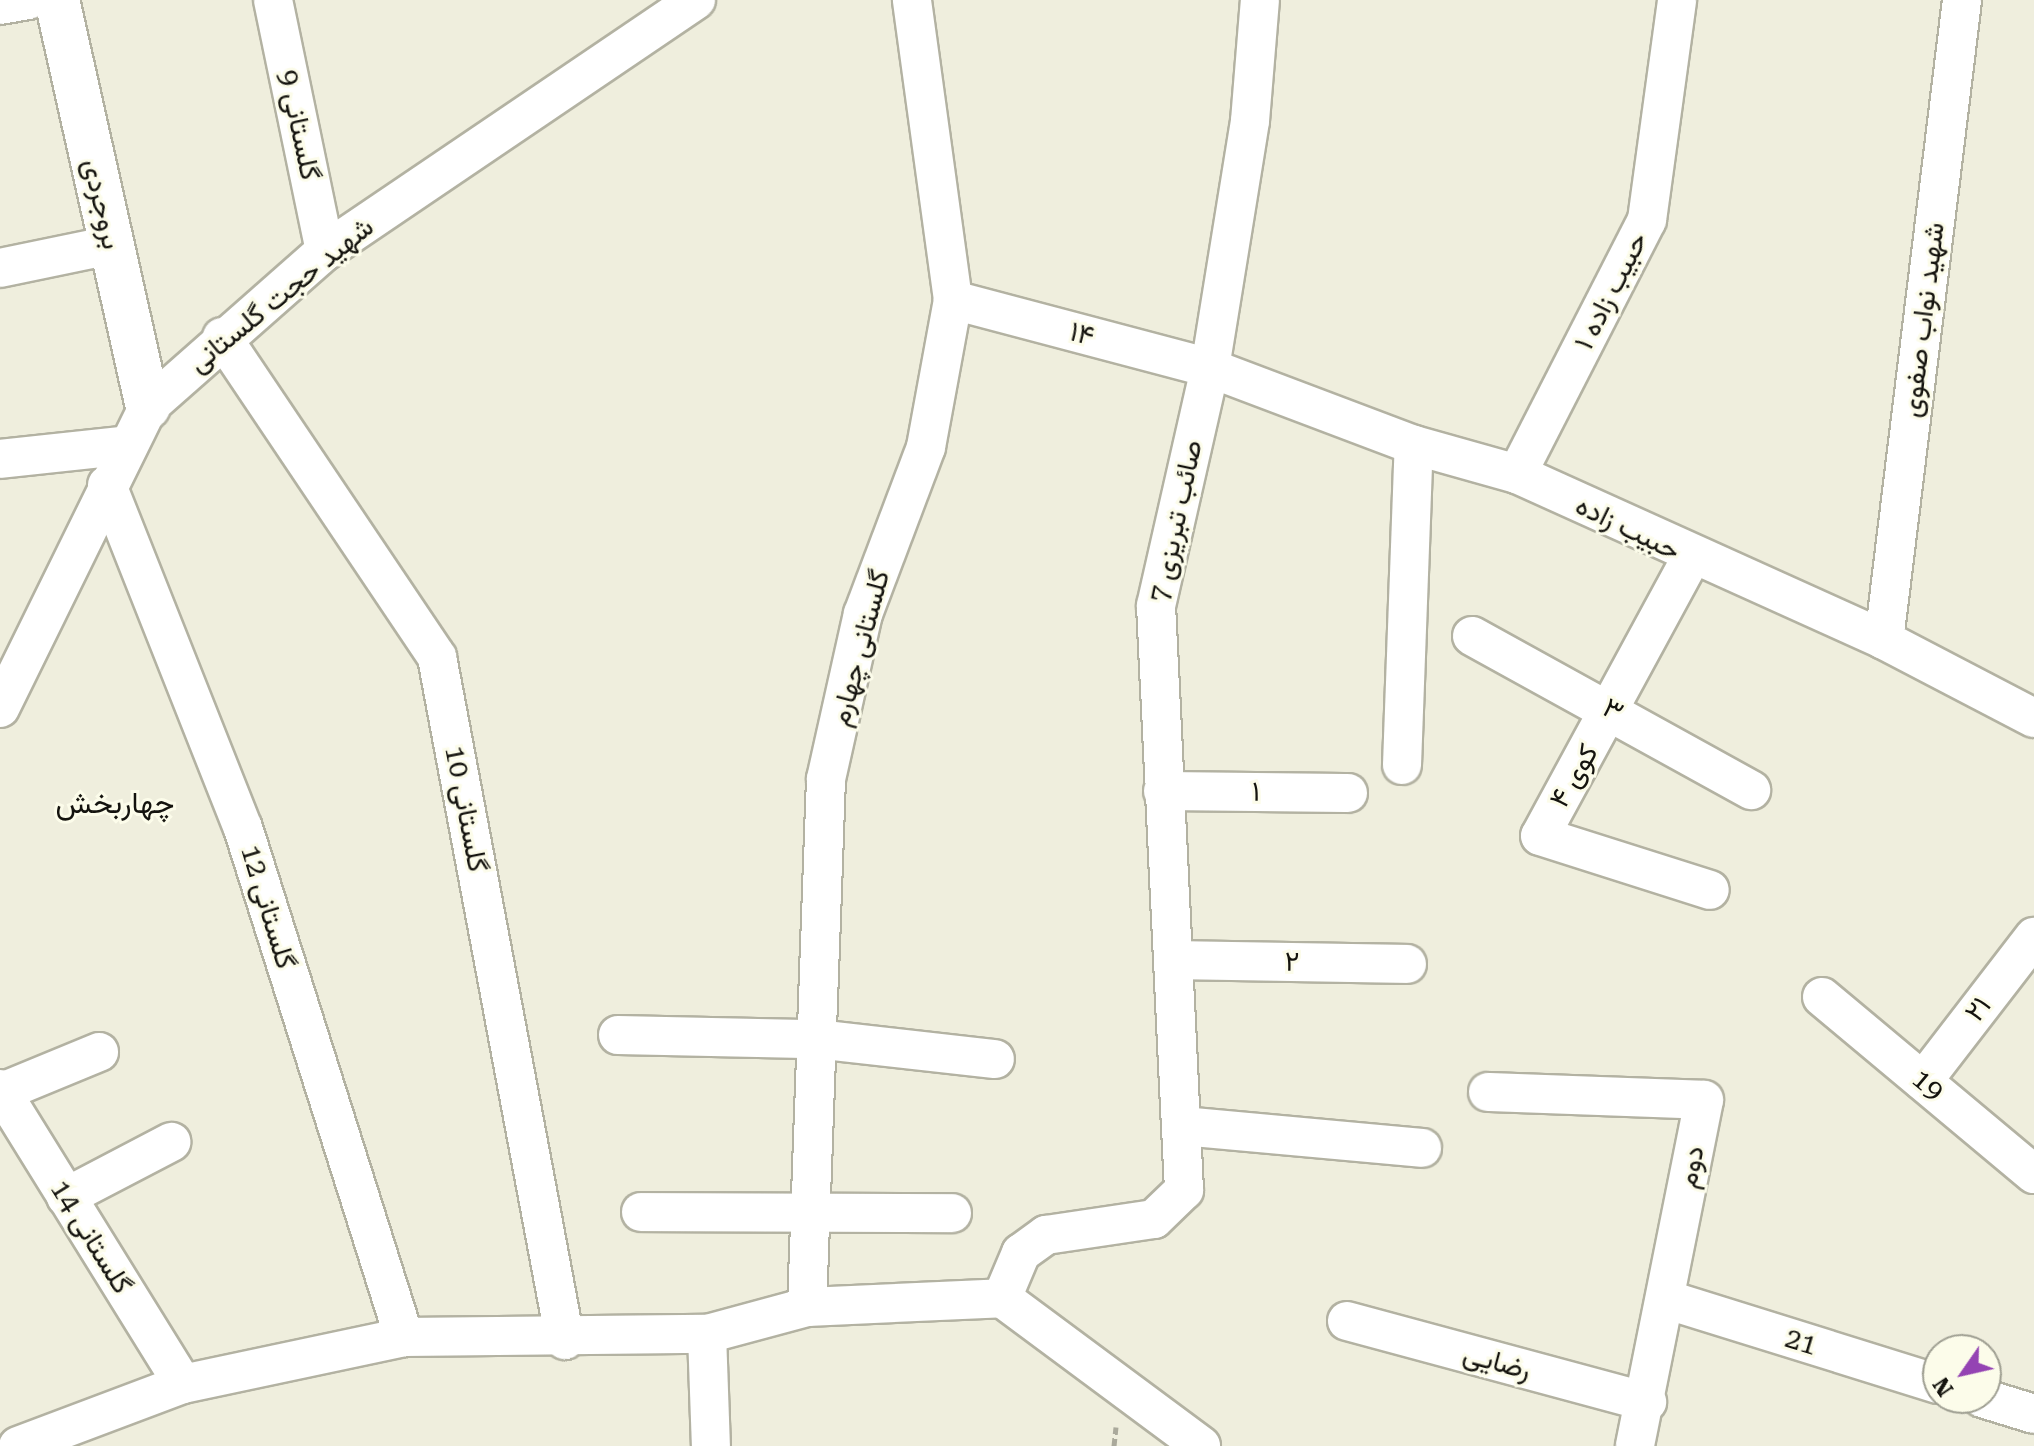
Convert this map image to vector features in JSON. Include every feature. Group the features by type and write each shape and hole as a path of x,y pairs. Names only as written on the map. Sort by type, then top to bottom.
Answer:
{"street":[{"path":"0,5 29,0"},
{"name":"بروجردی","path":"57,0 111,245 138,426"},
{"name":"گلستانی 9","path":"273,0 325,251"},
{"name":"شهید حجت گلستانی","path":"0,708 138,426 222,337 325,251 654,14 696,0"},
{"name":"گلستانی چهارم","path":"807,1307 826,779 863,614 926,447 953,300 912,0"},
{"name":"صائب تبریزی 7","path":"1002,1298 1021,1253 1046,1235 1154,1219 1184,1190 1176,960 1163,791 1156,606 1210,368 1250,121 1260,0"},
{"name":"حبیب زاده ۱","path":"1517,474 1647,220 1677,0"},
{"name":"شهید نواب صفوی","path":"1884,640 1962,0"},
{"path":"0,268 111,245"},
{"name":"۱۴","path":"953,300 1210,368"},
{"name":"گلستانی 10","path":"222,337 437,657 565,1340"},
{"name":"حبیب زاده","path":"1210,368 1414,445 1517,474 1691,558 1884,640 2034,718"},
{"path":"0,459 138,426"},
{"path":"1402,765 1414,445"},
{"name":"گلستانی 12","path":"107,485 243,828 404,1337"},
{"name":"کوی ۴","path":"1691,558 1613,709 1540,836 1710,890"},
{"name":"۳","path":"1472,636 1613,709 1751,790"},
{"name":"۱","path":"1163,791 1348,793"},
{"name":"۲۱","path":"1923,1081 2034,937"},
{"name":"۲","path":"1176,960 1407,964"},
{"name":"19","path":"1822,997 2034,1174"},
{"path":"618,1035 816,1039 995,1059"},
{"path":"1,1091 99,1052"},
{"name":"گلستانی 14","path":"1,1091 183,1384"},
{"name":"دوم","path":"1488,1092 1704,1100 1647,1402 1635,1446"},
{"path":"1182,1126 1422,1148"},
{"path":"66,1197 171,1142"},
{"path":"641,1212 952,1213"},
{"path":"0,1432 16,1446 183,1384 404,1337 565,1340 707,1334 807,1307 1002,1298 1201,1446"},
{"name":"21","path":"1665,1299 1922,1379"},
{"name":"رضایی","path":"1347,1321 1647,1402"},
{"path":"707,1334 711,1446"},
{"path":"2002,1404 2034,1414"}],"district":[{"name":"چهاربخش","path":"115,803"}]}
